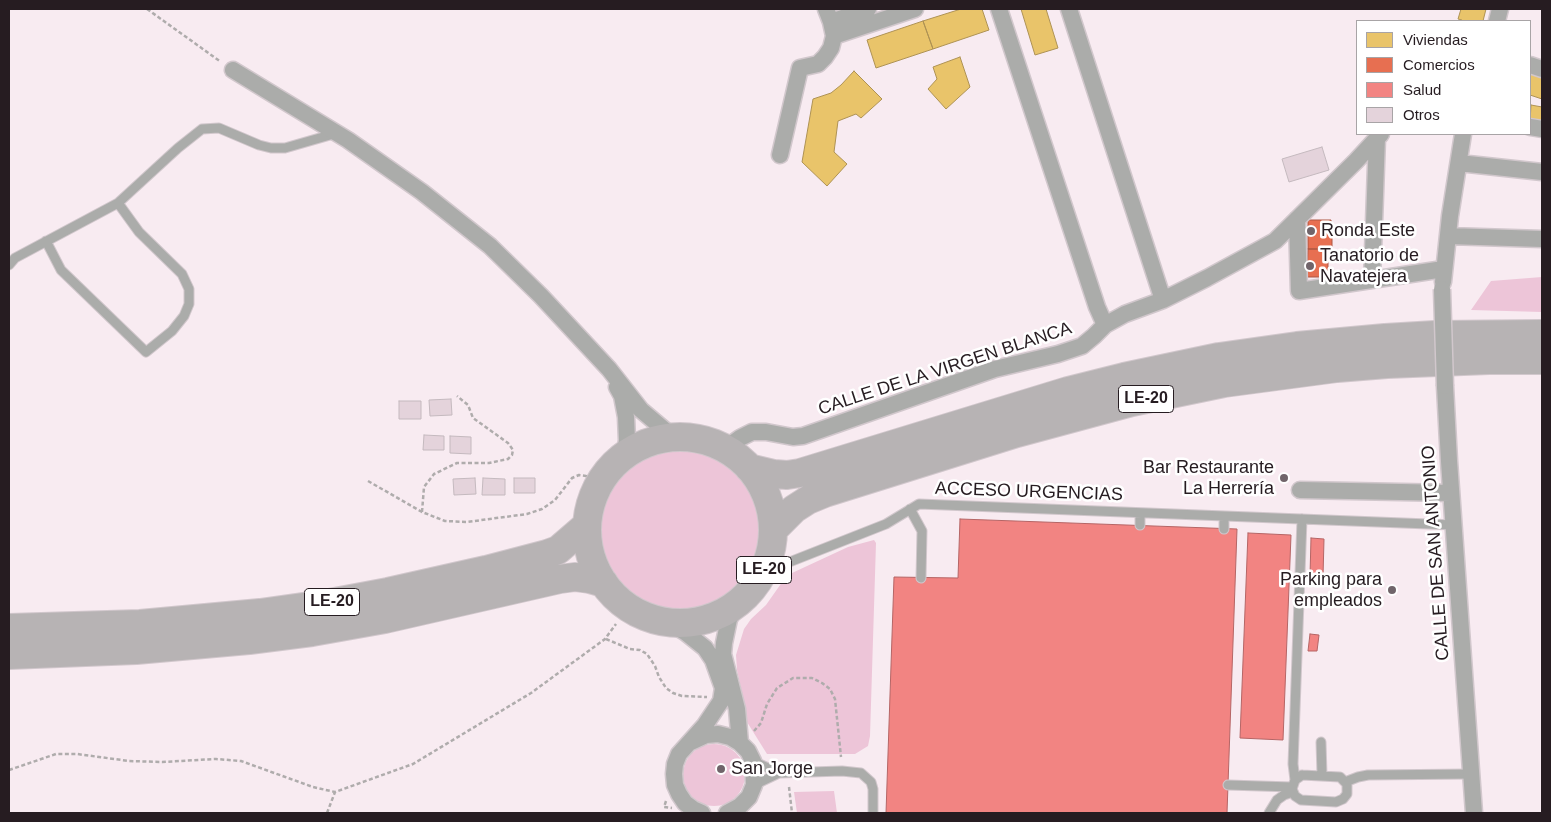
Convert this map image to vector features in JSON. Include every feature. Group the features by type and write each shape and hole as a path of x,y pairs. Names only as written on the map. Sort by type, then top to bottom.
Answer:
{"highway":[{"name":"LE-20","path":"749,468 774,474 800,473 1068,391 1219,357 1297,346 1385,338 1435,335 1542,334"},
{"name":"LE-20","path":"774,529 794,509 808,500 1017,433 1132,402 1224,383 1328,369 1387,364 1542,360"},
{"name":"LE-20","path":"691,438 709,442 725,449 738,457 759,481 767,496 772,512 774,529 770,555 760,579 738,603 722,613 705,619 687,623 668,622 642,615 620,600 604,583 596,570 591,555 587,525 592,500 600,484 612,467 625,456 640,446 656,440 691,438"},
{"name":"LE-20","path":"9,628 140,624 260,613 324,604 388,592 548,554 558,550 587,525"},
{"name":"LE-20","path":"9,655 136,650 248,640 312,632 385,619 560,579 575,577 604,583"},
{"name":"LE-20","path":"9,618 63,626"}],"street":[{"path":"830,22 868,9"},
{"path":"830,22 915,9"},
{"path":"999,9 1104,325"},
{"path":"1069,9 1163,300"},
{"path":"780,155 800,68 818,64 826,57 831,48 830,22"},
{"path":"233,70 337,133 422,192 490,246 609,369 641,410 673,438"},
{"path":"1372,280 1379,135"},
{"name":"CALLE DE LA VIRGEN BLANCA","path":"725,449 752,432 766,432 793,437 804,436 995,369 1058,354 1082,346 1104,325 1125,314 1163,300 1275,241 1356,161 1379,135"},
{"name":"CALLE DE SAN ANTONIO","path":"1463,135 1442,289 1451,493 1474,813"},
{"path":"1459,163 1542,172"},
{"path":"1297,219 1299,291 1437,270 1443,271"},
{"path":"1448,236 1542,239"},
{"path":"609,369 622,396 627,440 625,456"},
{"path":"1300,490 1451,493"},
{"path":"731,812 749,797 754,785 753,761 748,751 723,654 729,619 738,603"},
{"path":"668,622 685,632 705,648 713,660 722,688 721,701 705,725 679,754 675,764 675,784 679,794 685,803 702,813"},
{"path":"686,746 696,739 712,734 745,739"}],"lane":[{"path":"9,265 15,258 118,203 178,148 202,129 219,128 259,145 271,148 285,148 337,133"},
{"path":"46,241 60,270 146,352 172,331 184,316 189,304 189,289 182,274 139,232 118,203"},
{"name":"ACCESO URGENCIAS","path":"760,579 787,563 886,524 918,504 1454,525"},
{"path":"910,509 922,531 921,578"},
{"path":"1140,513 1140,525"},
{"path":"1224,516 1224,528"},
{"path":"1269,813 1278,800 1284,796 1293,786 1302,775 1337,776 1348,787 1347,794 1336,802 1298,799 1293,786 1302,519"},
{"path":"1321,742 1322,775"},
{"path":"753,761 779,773"},
{"path":"754,785 779,773 842,771 861,773 871,782 873,789 873,813"},
{"path":"1345,782 1368,775 1471,774"},
{"path":"1228,785 1293,786"}],"path":[{"path":"146,9 233,70"},
{"path":"422,512 424,487 434,474 457,463 489,463 508,459 512,454 513,450 508,443 474,418 468,405 457,396"},
{"path":"368,481 422,512 445,521 467,522 527,514 542,509 555,500 572,478 579,475 586,476 600,484"},
{"path":"9,770 56,754 78,754 129,761 162,762 216,759 241,761 314,787 335,792 412,764 531,693 605,639 616,624"},
{"path":"605,639 647,654 666,688 673,693 682,696 714,698"},
{"path":"745,739 761,723 767,704 777,688 793,678 812,678 822,682 830,689 835,699 841,757"},
{"path":"789,787 792,813"},
{"path":"327,813 335,792"}],"shaded area":[{"path":"1542,277 1542,312 1471,310 1491,281"},
{"path":"688,445 704,448 719,454 744,475 753,488 759,503 762,527 761,543 753,566 732,591 719,600 704,606 672,609 656,606 641,600 616,579 607,566 601,551 598,519 601,503 607,488 628,463 641,454 656,448"},
{"path":"874,540 876,543 870,736 868,746 855,754 767,754 747,722 737,670 736,655 744,629 751,619 766,605 785,578 792,573 848,547"},
{"path":"708,744 720,744 736,753 743,763 745,775 743,787 736,797 720,806 708,806 697,801 688,792 683,781 683,769 688,758 697,749"},
{"path":"834,791 837,813 797,813 794,792"}],"building: Viviendas":[{"path":"961,9 982,9 989,30 933,49 923,21"},
{"path":"1021,9 1046,9 1058,48 1035,55"},
{"path":"1461,9 1486,9 1483,20 1458,19"},
{"path":"923,21 933,49 876,68 867,40"},
{"path":"960,57 970,87 946,109 928,89 937,79 933,67"},
{"path":"854,71 882,99 861,118 856,114 838,121 834,152 847,164 827,186 802,162 813,99 831,93"},
{"path":"1531,73 1542,76 1542,99 1531,95"},
{"path":"1531,105 1542,107 1542,123 1531,122"}],"building: Comercios":[{"path":"1308,220 1331,220 1332,249 1308,249"},
{"path":"1308,249 1328,249 1328,277 1307,277"}],"building: Salud":[{"path":"960,519 1237,529 1227,813 886,813 894,577 958,578"},
{"path":"1248,533 1291,535 1283,740 1240,738"},
{"path":"1311,538 1324,539 1323,577 1310,576"},
{"path":"1310,634 1319,635 1317,651 1308,651"}],"building: Otros":[{"path":"1322,147 1329,170 1289,182 1282,159"},
{"path":"451,399 452,415 430,416 429,400"},
{"path":"399,401 421,401 421,419 399,419"},
{"path":"424,435 444,436 444,450 423,450"},
{"path":"450,436 471,437 471,454 450,453"},
{"path":"475,478 476,494 454,495 453,479"},
{"path":"483,478 505,479 505,495 482,495"},
{"path":"514,478 535,478 535,493 514,493"}],"place":[{"name":"Ronda Este","path":"1311,231"},
{"name":"Tanatorio de Navatejera","path":"1310,266"},
{"name":"Bar Restaurante La Herrería","path":"1284,478"},
{"name":"Parking para empleados","path":"1392,590"},
{"name":"San Jorge","path":"721,769"}]}
